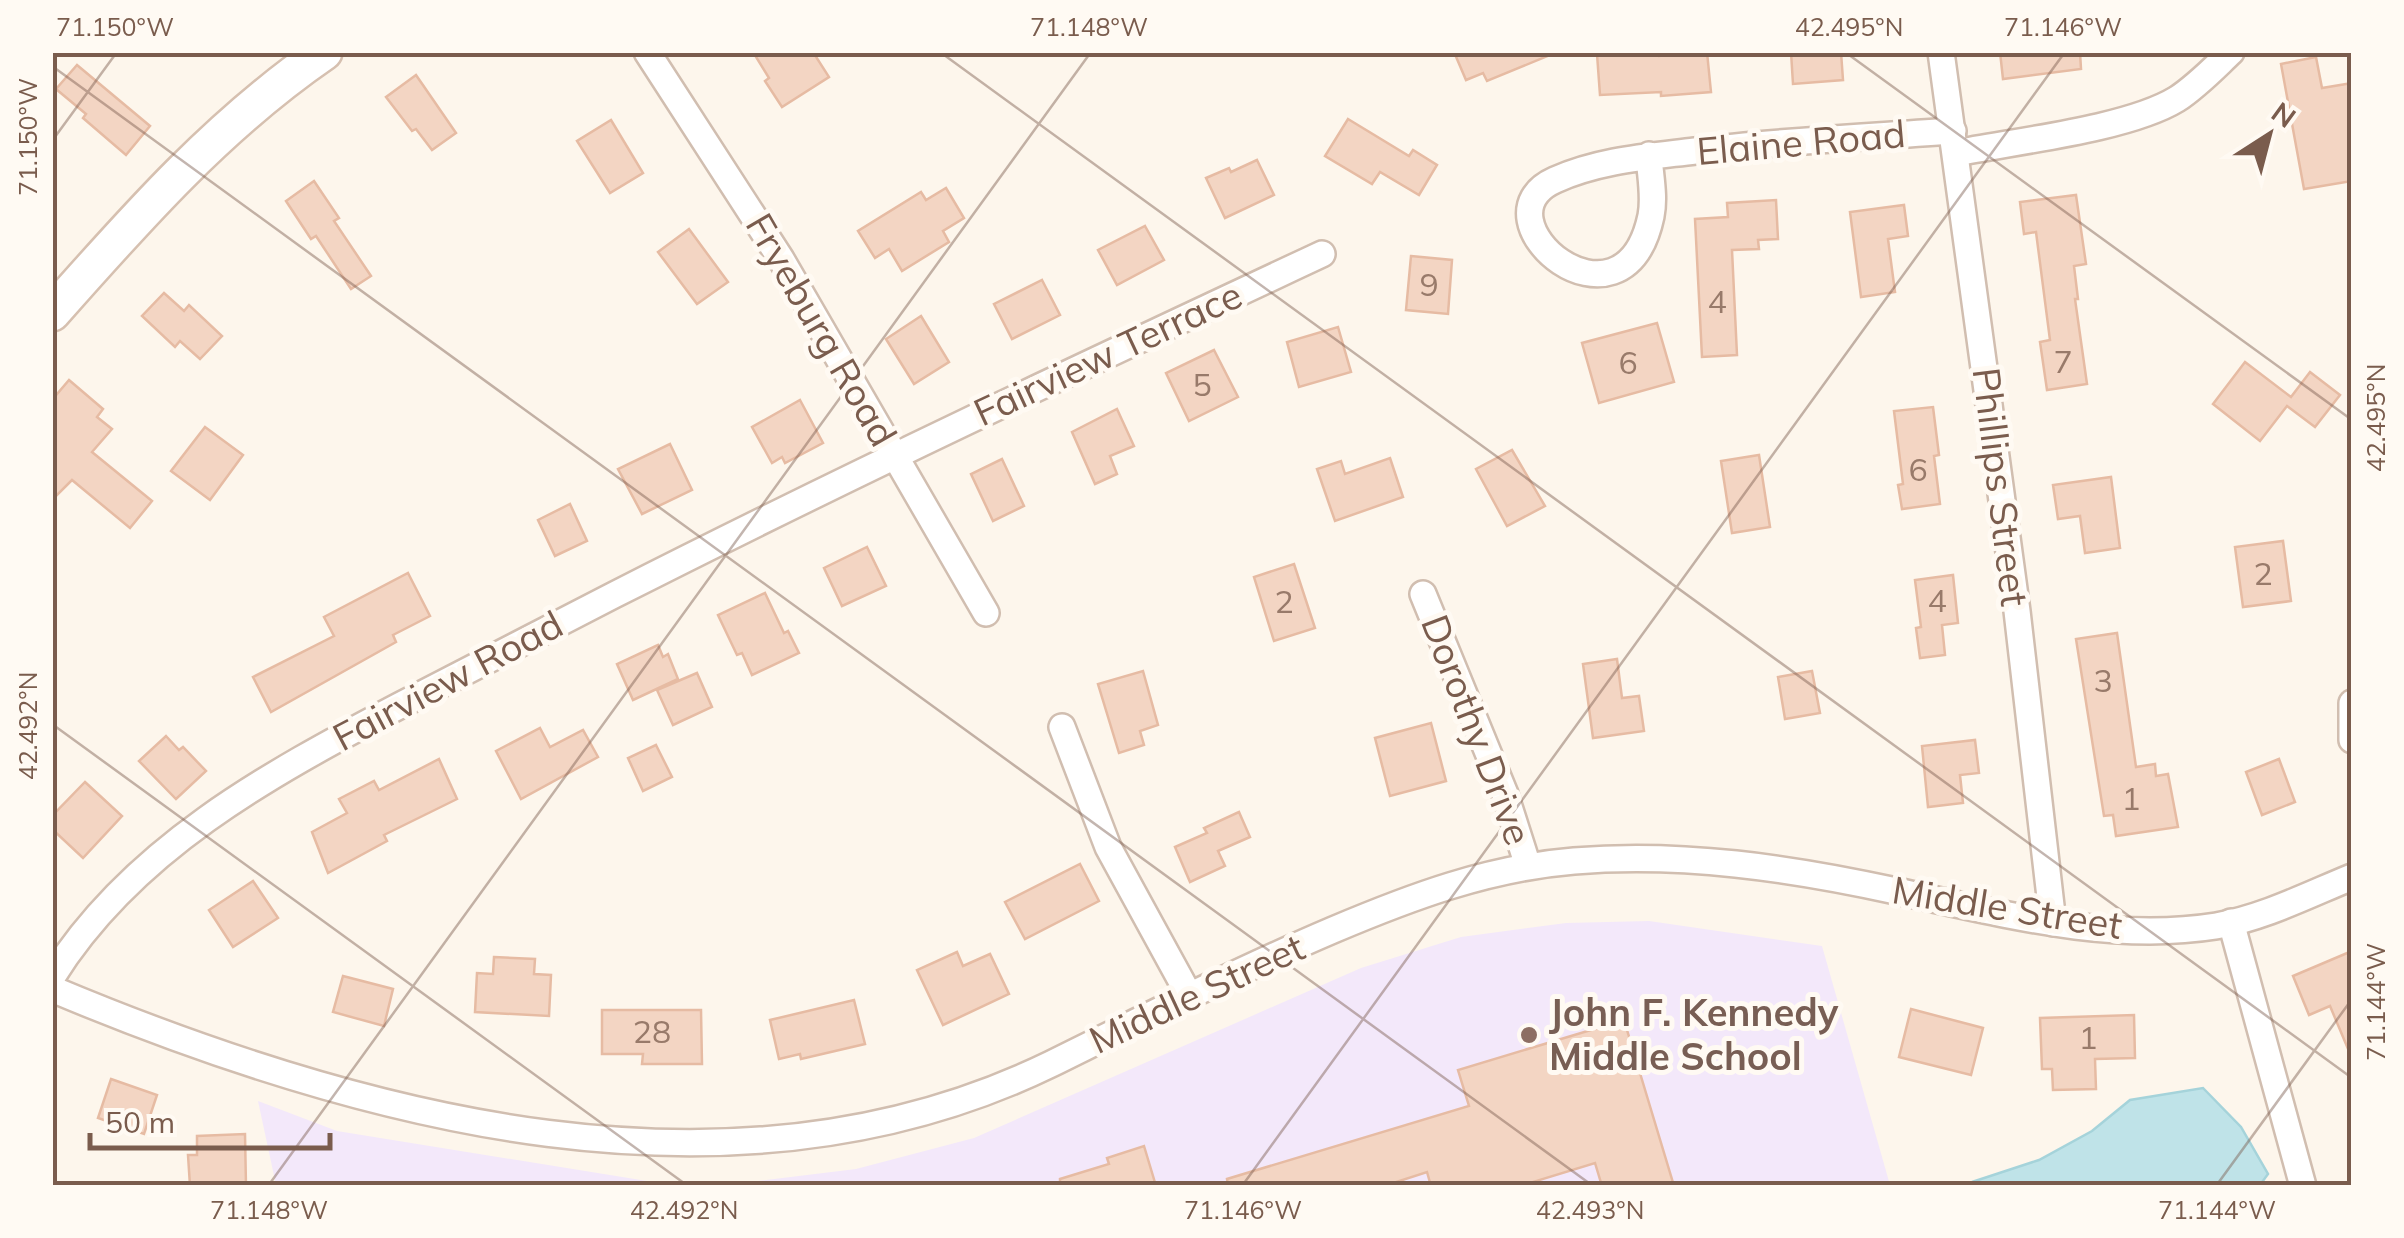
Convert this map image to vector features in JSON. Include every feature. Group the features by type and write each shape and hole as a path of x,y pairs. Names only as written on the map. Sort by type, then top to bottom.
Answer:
{"main road":[{"path":"52,313 208,145 266,94 324,52"}],"street":[{"name":"Fryeburg Road","path":"647,52 781,258 986,613"},
{"name":"Phillips Street","path":"1941,52 2054,923"},
{"name":"Elaine Road","path":"1649,155 1651,214 1646,234 1629,259 1616,268 1592,274 1551,258 1543,250 1531,207 1539,191 1556,179 1593,166 1649,155 1763,143 1955,142 2099,124 2158,108 2187,92 2231,52"},
{"name":"Fairview Terrace","path":"894,454 1322,254"},
{"name":"Fairview Road","path":"52,978 83,930 141,870 260,783 504,651 894,454"},
{"name":"Dorothy Drive","path":"1423,594 1505,794 1528,866"},
{"path":"2352,702 2352,740"},
{"path":"1062,727 1108,847 1189,996"},
{"name":"Middle Street","path":"52,989 113,1014 346,1094 495,1124 626,1143 758,1143 856,1129 912,1116 997,1088 1292,948 1440,886 1528,866 1620,860 1751,866 2054,923 2151,930 2231,922 2352,877"},
{"path":"2231,922 2303,1186"}],"shaded area":[{"name":"John F. Kennedy Middle School","path":"1649,921 1822,946 1890,1185 276,1185 258,1101 337,1131 647,1181 750,1182 856,1169 974,1138 1361,968 1461,937 1566,923"}],"water":[{"path":"2203,1088 2241,1127 2268,1174 2260,1185 2006,1186 1972,1182 2039,1160 2092,1131 2130,1100"}],"building":[{"path":"753,52 813,52 829,77 782,107"},
{"path":"1454,52 1555,53 1487,81 1483,73 1466,80"},
{"path":"1658,52 1659,56 1707,52 1711,92 1600,95 1597,54"},
{"path":"1791,52 1841,52 1843,80 1793,84"},
{"path":"2000,52 2080,52 2081,69 2003,79"},
{"path":"2316,57 2322,88 2352,83 2352,181 2304,189 2281,64"},
{"path":"77,65 150,126 126,155 56,89"},
{"path":"416,75 456,133 432,150 386,97"},
{"path":"1348,119 1409,156 1413,150 1437,165 1419,195 1380,172 1372,184 1325,156"},
{"path":"611,120 643,173 610,193 577,141"},
{"path":"1257,160 1274,195 1225,218 1206,178"},
{"path":"314,181 339,218 334,221 371,276 351,289 316,236 311,239 286,201"},
{"path":"946,188 964,218 943,231 949,242 902,271 889,249 875,258 858,231 921,192 926,200"},
{"path":"2076,195 2086,264 2074,266 2075,299 2087,384 2047,390 2040,342 2050,340 2036,232 2024,234 2020,202"},
{"path":"1776,200 1778,239 1758,240 1759,249 1732,250 1737,355 1702,357 1695,219 1728,217 1727,203"},
{"path":"1904,205 1908,236 1888,239 1895,292 1861,297 1850,212"},
{"path":"1145,226 1164,260 1117,285 1098,250"},
{"path":"689,229 728,282 697,304 658,252"},
{"path":"1411,256 1452,260 1448,314 1406,310"},
{"path":"1042,280 1060,315 1012,339 994,304"},
{"path":"164,293 184,311 189,305 222,336 200,359 180,341 175,347 142,316"},
{"path":"921,316 949,362 914,384 886,339"},
{"path":"1657,323 1674,382 1599,403 1582,343"},
{"path":"1338,327 1351,372 1299,387 1287,342"},
{"path":"1214,350 1238,397 1189,421 1166,373"},
{"path":"2245,362 2291,397 2310,372 2340,395 2315,427 2287,406 2260,441 2213,404"},
{"path":"69,380 103,409 97,417 112,429 92,452 152,501 130,528 72,480 52,500 52,400"},
{"path":"800,400 823,443 785,463 782,457 772,463 752,427"},
{"path":"1933,407 1940,504 1902,509 1898,485 1903,484 1894,411"},
{"path":"1117,409 1134,446 1110,456 1117,474 1095,484 1072,432"},
{"path":"205,427 243,455 210,500 171,471"},
{"path":"670,444 692,490 642,514 618,469"},
{"path":"1512,450 1545,506 1507,526 1476,469"},
{"path":"1759,455 1770,527 1732,533 1721,461"},
{"path":"1390,458 1403,497 1335,521 1317,469 1341,461 1345,474"},
{"path":"1002,459 1024,506 993,521 971,474"},
{"path":"2111,477 2120,548 2085,553 2080,516 2058,519 2053,485"},
{"path":"570,504 587,541 555,556 538,520"},
{"path":"2283,541 2291,601 2243,607 2235,547"},
{"path":"867,547 886,586 842,606 824,568"},
{"path":"1294,564 1315,628 1274,641 1254,577"},
{"path":"408,573 430,616 393,635 396,642 271,712 253,677 334,636 324,617"},
{"path":"1953,575 1958,623 1942,625 1945,655 1920,658 1915,580"},
{"path":"765,593 784,633 788,631 799,653 752,675 742,653 737,655 718,615"},
{"path":"2117,633 2136,767 2155,764 2156,776 2168,774 2178,827 2116,836 2113,815 2104,816 2076,639"},
{"path":"658,645 663,657 668,654 678,679 633,700 617,664"},
{"path":"1617,659 1622,698 1639,696 1644,731 1593,738 1583,664"},
{"path":"1143,671 1158,725 1140,731 1144,745 1119,753 1098,684"},
{"path":"1812,671 1820,713 1785,719 1778,677"},
{"path":"697,673 712,707 673,725 657,690"},
{"path":"1431,723 1446,781 1390,796 1375,738"},
{"path":"540,728 550,747 583,730 598,757 521,799 496,751"},
{"path":"166,736 206,771 176,799 139,761"},
{"path":"1975,740 1979,773 1960,775 1963,803 1928,807 1922,746"},
{"path":"656,745 672,777 643,791 628,758"},
{"path":"439,759 457,799 384,835 387,841 328,873 312,832 347,813 339,799 374,781 379,790"},
{"path":"2279,759 2295,802 2262,815 2246,772"},
{"path":"85,782 122,816 83,858 52,829 52,816"},
{"path":"1239,812 1250,837 1218,851 1225,866 1190,882 1175,847 1207,833 1204,828"},
{"path":"1080,864 1099,901 1025,939 1005,902"},
{"path":"253,881 278,918 233,947 209,910"},
{"path":"2352,951 2351,1056 2330,1006 2309,1015 2293,976"},
{"path":"957,952 963,966 990,954 1009,994 943,1025 917,970"},
{"path":"494,957 535,959 534,974 551,975 549,1016 475,1012 477,973 493,974"},
{"path":"343,976 393,989 384,1026 333,1012"},
{"path":"854,1000 865,1044 801,1059 800,1054 779,1059 770,1020"},
{"path":"1911,1009 1983,1028 1971,1075 1899,1057"},
{"path":"602,1010 701,1010 702,1064 642,1064 643,1054 602,1054"},
{"path":"2134,1015 2135,1058 2095,1059 2096,1089 2053,1090 2052,1069 2042,1069 2040,1018"},
{"path":"1624,1020 1674,1186 1602,1186 1595,1163 1520,1186 1431,1186 1427,1172 1384,1186 1228,1186 1227,1179 1469,1106 1458,1070"},
{"path":"111,1079 157,1095 144,1134 98,1118"},
{"path":"245,1134 246,1186 190,1186 188,1155 197,1155 197,1136"},
{"path":"1144,1146 1156,1186 1060,1186 1060,1179 1109,1164 1107,1158"}],"place":[{"name":"John F. Kennedy Middle School","path":"1529,1035"}]}
